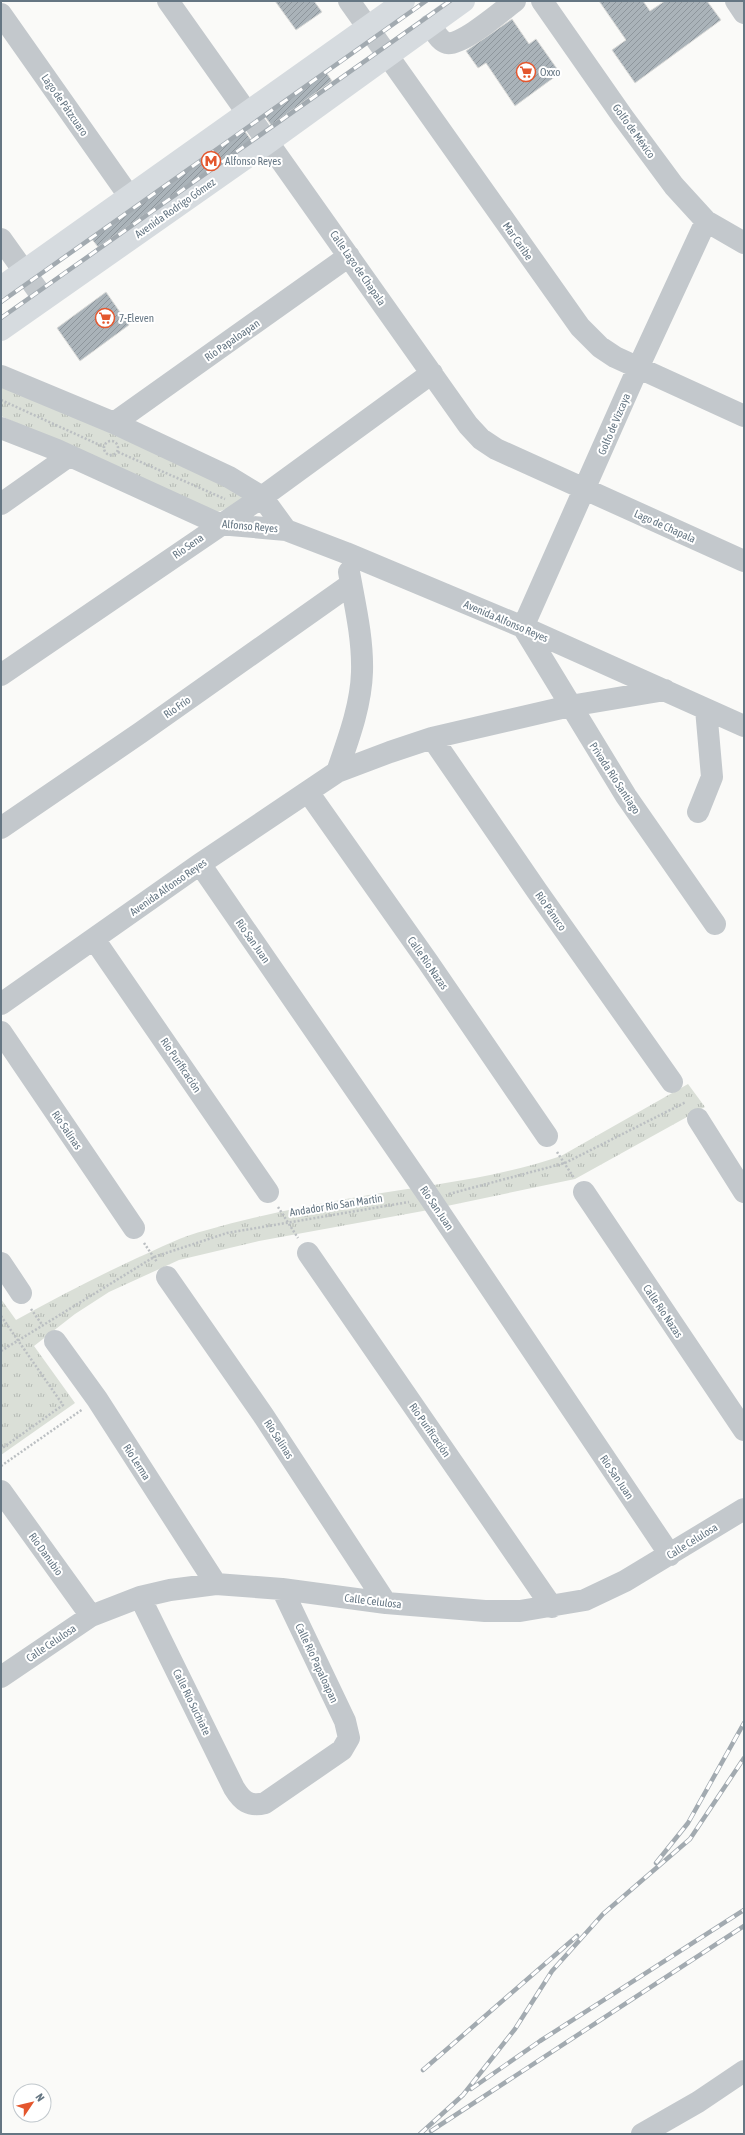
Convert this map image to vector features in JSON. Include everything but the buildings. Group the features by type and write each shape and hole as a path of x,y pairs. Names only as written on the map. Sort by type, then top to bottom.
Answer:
{"main road":[{"path":"1,287 404,1"},
{"name":"Avenida Rodrigo Gómez","path":"1,330 269,142 464,1"}],"street":[{"name":"Calle Lago de Chapala","path":"168,1 468,425 481,439 496,449 585,490"},
{"name":"Mar Caribe","path":"349,1 580,327 600,347 638,368 744,416"},
{"path":"430,25 440,39 450,44 469,34 515,1"},
{"name":"Golfo de México","path":"542,1 655,161 706,221 744,243"},
{"path":"736,1 744,13"},
{"name":"Lago de Pátzcuaro","path":"1,14 129,196"},
{"name":"Golfo de Vizcaya","path":"523,627 638,368 706,221"},
{"path":"1,239 44,299"},
{"name":"Río Papaloapan","path":"107,420 349,256"},
{"name":"Río Sena","path":"1,675 253,502 432,373"},
{"name":"Alfonso Reyes","path":"1,376 107,420 229,477 253,502 286,530"},
{"name":"Alfonso Reyes","path":"1,428 64,453 219,524 286,530"},
{"path":"1,504 64,453"},
{"name":"Lago de Chapala","path":"585,490 744,561"},
{"name":"Avenida Alfonso Reyes","path":"286,530 346,553 523,627 744,726"},
{"path":"337,772 351,730 362,673 359,630 346,553"},
{"name":"Río Frío","path":"1,828 140,733 351,584"},
{"name":"Privada Río Santiago","path":"523,627 626,796 715,924"},
{"name":"Avenida Alfonso Reyes","path":"1,1004 200,864 337,772 432,738 570,706 665,690"},
{"path":"698,812 712,777 706,709"},
{"name":"Río Pánuco","path":"432,738 537,891 672,1082"},
{"name":"Calle Río Nazas","path":"308,792 428,962 547,1136"},
{"name":"Río San Juan","path":"200,864 430,1198 670,1555"},
{"name":"Río Purificación","path":"94,939 268,1192"},
{"name":"Río Salinas","path":"1,1032 134,1228"},
{"path":"698,1119 744,1192"},
{"name":"Calle Río Nazas","path":"584,1192 744,1430"},
{"name":"Río Purificación","path":"308,1253 552,1607"},
{"path":"1,1263 21,1293"},
{"name":"Río Salinas","path":"167,1277 263,1414 386,1603"},
{"name":"Río Lerma","path":"48,1333 96,1399 216,1584"},
{"name":"Río Danubio","path":"1,1491 91,1616"},
{"name":"Calle Celulosa","path":"1,1677 91,1616 140,1597 170,1590 216,1584 282,1589 386,1603 485,1611 520,1611 552,1607 585,1600 606,1591 670,1555 744,1509"},
{"name":"Calle Río Papaloapan","path":"248,1804 256,1805 265,1803 342,1750 349,1738 345,1721 282,1589"},
{"name":"Calle Río Suchiate","path":"140,1597 234,1788 240,1798 248,1804"},
{"path":"642,2134 698,2102 744,2071"}],"path":[{"path":"1,400 104,447 108,455 112,456 118,452"},
{"path":"64,453 78,435 107,420"},
{"path":"104,447 109,442 114,442 119,447 118,452"},
{"path":"118,452 253,502"},
{"path":"672,1082 698,1119"},
{"name":"Andador Río San Martín","path":"1,1351 17,1340 48,1333 154,1257 227,1233 287,1221 430,1198 565,1163 686,1102"},
{"path":"547,1136 584,1192"},
{"path":"268,1192 308,1253"},
{"path":"134,1228 167,1277"},
{"path":"21,1293 48,1333"},
{"path":"1,1316 63,1405 1,1449"},
{"path":"1,1466 96,1399"}],"green space":[{"path":"1,378 247,493 237,505 215,513 1,416"},
{"path":"688,1084 705,1107 575,1179 423,1211 259,1241 179,1260 109,1292 75,1314 34,1346 75,1403 1,1455 1,1299 16,1320 122,1265 171,1242 198,1233 247,1219 308,1206 466,1180 514,1170 561,1156"}],"railway":[{"path":"1,302 426,1"},
{"path":"1,318 450,1"},
{"path":"656,1863 688,1823 744,1723"},
{"path":"420,2134 463,2095 515,2029 552,1971 603,1914 690,1839 744,1758"},
{"path":"471,2089 540,2041 744,1910"},
{"path":"431,2131 744,1926"},
{"path":"423,2070 577,1936"}],"place":[{"name":"Oxxo","path":"526,72"},
{"name":"Alfonso Reyes","path":"211,161"},
{"name":"7-Eleven","path":"105,318"}]}
